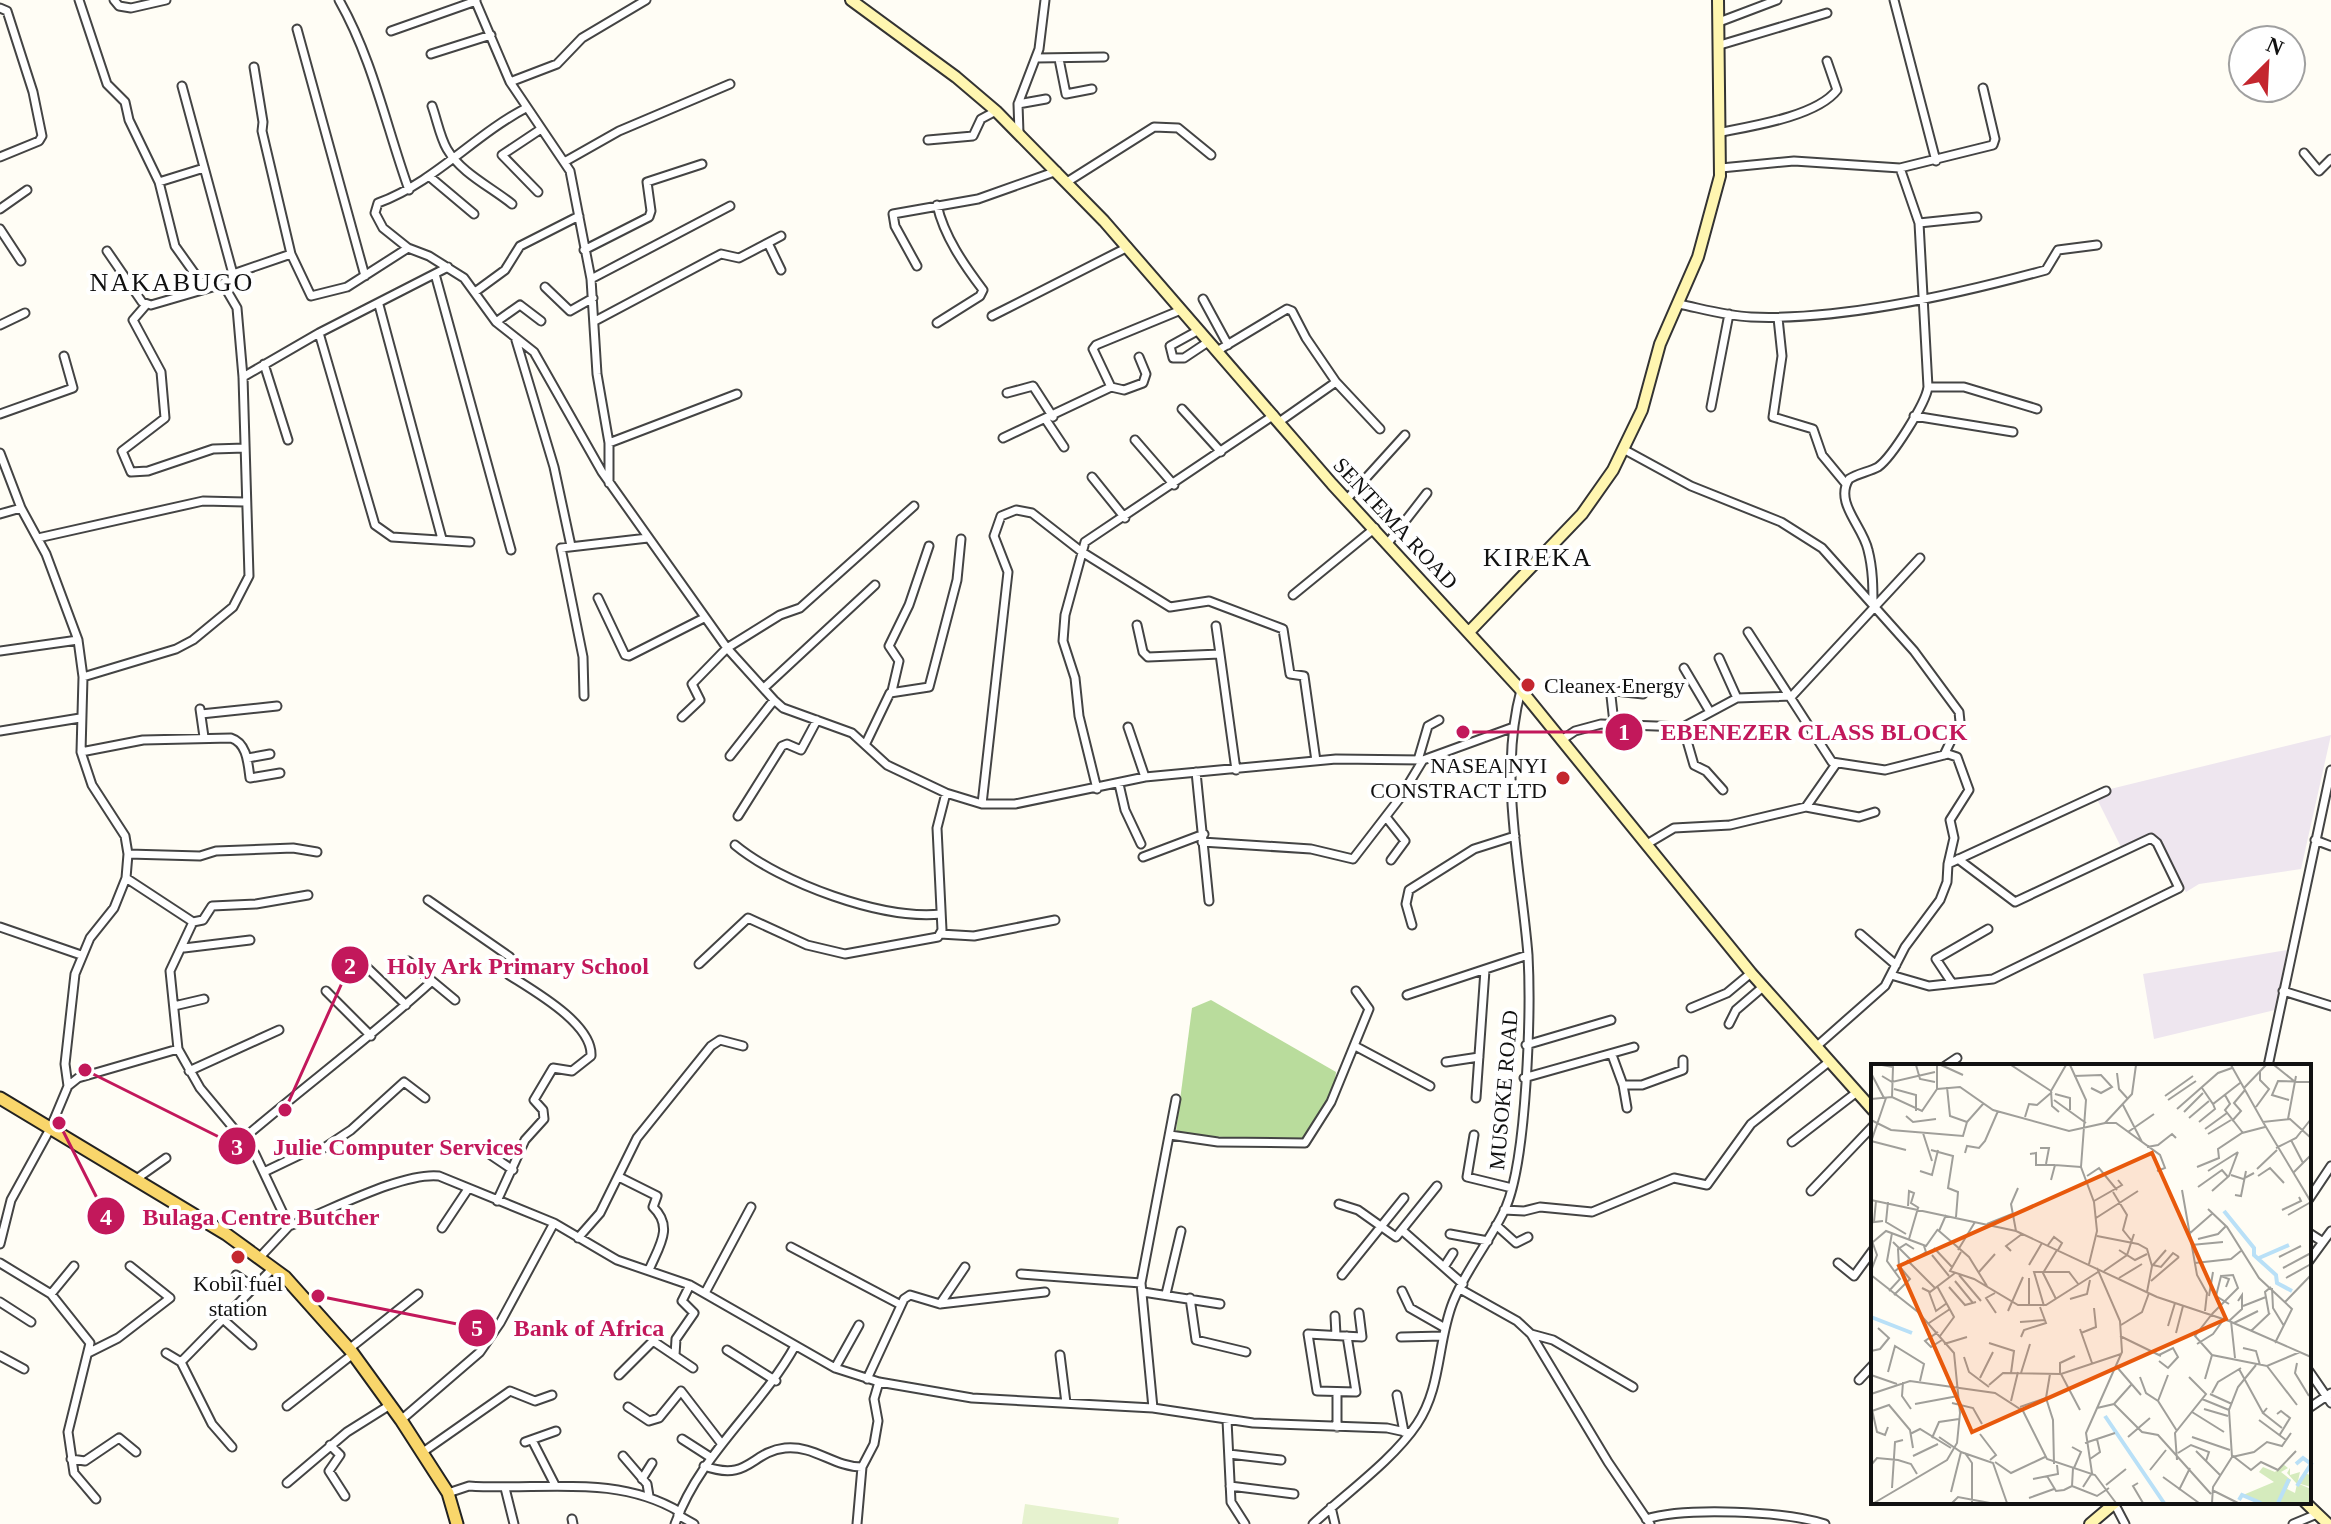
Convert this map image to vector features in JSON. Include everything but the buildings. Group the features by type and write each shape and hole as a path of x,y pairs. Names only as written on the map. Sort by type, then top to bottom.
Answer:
{"main road":[{"name":"SENTEMA ROAD","path":"851,0 956,77 996,111 1128,247 1347,499 1521,690 1751,973 1871,1108"},
{"path":"1469,632 1582,514 1625,450 1645,402 1660,344 1698,257 1721,168 1718,0"},
{"path":"0,1098 260,1257 310,1302 351,1351 423,1452 448,1493 457,1524"},
{"path":"2090,1524 2114,1504"},
{"path":"2307,1504 2328,1524"}],"street":[{"path":"79,0 107,84 125,102 129,120 159,182 175,246 205,288"},
{"path":"118,2 131,8 166,0"},
{"path":"339,0 358,33 371,68 409,190"},
{"path":"510,82 557,64 582,38 646,0"},
{"path":"1019,133 1018,104 1036,58 1045,0"},
{"path":"1719,22 1777,0"},
{"path":"1894,0 1936,161"},
{"path":"391,31 476,1 510,82 566,161 591,279 599,399 609,443 609,483"},
{"path":"0,8 7,11 33,92 42,136 39,141 0,157"},
{"path":"1720,45 1827,13"},
{"path":"297,29 365,276"},
{"path":"431,54 491,35"},
{"path":"1036,58 1104,57"},
{"path":"1059,59 1065,93 1092,89"},
{"path":"1722,132 1790,115 1832,96 1837,90 1827,61"},
{"path":"254,67 262,131 291,254 311,296 347,287 408,248"},
{"path":"566,161 619,131 730,84"},
{"path":"182,86 233,274"},
{"path":"1721,168 1802,161 1900,168 1936,161 1995,142 1983,88"},
{"path":"1018,104 1046,99"},
{"path":"432,106 454,159 466,172 512,204"},
{"path":"526,108 491,127 430,177 374,208 383,228 408,248 464,278 496,322 534,352 609,483 727,648 783,708 842,728 866,743 887,765 946,793 982,804 1015,804 1145,777 1361,758 1421,760 1511,728"},
{"path":"928,140 973,136 981,119 996,111"},
{"path":"1067,182 1154,127 1178,128 1211,155"},
{"path":"538,192 502,155 541,129"},
{"path":"2304,153 2319,171 2331,159"},
{"path":"584,250 649,217 647,182 702,164"},
{"path":"159,182 204,168"},
{"path":"1846,484 1855,475 1881,465 1914,416 1928,387 1919,223 1900,168"},
{"path":"917,266 895,226 893,214 978,199 1057,171"},
{"path":"430,177 474,214"},
{"path":"0,209 27,190"},
{"path":"937,205 940,218 965,267 983,290 980,296 937,323"},
{"path":"591,279 730,206"},
{"path":"475,292 505,270 520,246 579,216"},
{"path":"1919,223 1977,217"},
{"path":"0,229 21,261"},
{"path":"595,321 721,254 739,258 781,236"},
{"path":"768,243 781,270"},
{"path":"1679,304 1729,314 1778,318 1815,316 1951,295 2046,270 2058,250 2097,245"},
{"path":"992,316 1128,247"},
{"path":"107,251 146,305"},
{"path":"245,448 213,449 148,471 131,472 122,451 165,418 161,372 133,320 146,305 223,284 233,274 291,254"},
{"path":"243,377 319,333 379,305 448,267"},
{"path":"435,274 511,550"},
{"path":"83,677 176,649 210,629 233,607 249,576 243,377 237,308 223,284"},
{"path":"545,287 570,311 593,298"},
{"path":"1203,299 1228,345"},
{"path":"379,305 442,539"},
{"path":"496,322 520,305 541,321"},
{"path":"1217,351 1287,309 1292,311 1336,382 1380,429"},
{"path":"1111,387 1095,355 1096,345 1181,310"},
{"path":"0,325 25,313"},
{"path":"1711,407 1729,314"},
{"path":"1778,318 1782,356 1773,417 1813,429 1822,455 1846,484 1847,506 1868,547 1873,607"},
{"path":"1199,330 1170,346 1173,358 1184,358 1208,342"},
{"path":"319,333 375,525 392,537 470,542"},
{"path":"515,337 554,467 571,546"},
{"path":"0,414 73,388 64,356"},
{"path":"1003,438 1111,387 1124,390 1143,383 1146,374 1139,357"},
{"path":"264,364 288,440"},
{"path":"1097,789 1079,716 1075,678 1063,641 1065,615 1082,552 1090,537 1125,518 1221,452 1336,382"},
{"path":"1007,393 1033,386 1064,447"},
{"path":"1928,387 1964,387 2037,409"},
{"path":"609,443 737,394"},
{"path":"1182,409 1221,452"},
{"path":"1914,416 2013,432"},
{"path":"1347,499 1405,435"},
{"path":"1135,440 1174,485"},
{"path":"1625,450 1691,486 1788,526 1829,554 1914,651 1959,712 1960,722 1944,755"},
{"path":"0,453 78,640 83,677 81,752 92,785 125,836 128,854 126,878 114,908 90,938 75,974 65,1064 68,1086"},
{"path":"1092,477 1125,518"},
{"path":"1388,543 1427,493"},
{"path":"38,538 203,501 245,502"},
{"path":"682,717 700,700 692,684 727,648 780,615 800,608 914,506"},
{"path":"0,514 21,508"},
{"path":"982,804 1008,572 996,543 995,524 1001,516 1024,510 1046,521 1082,552 1170,607 1209,601 1283,629 1290,674 1304,676 1316,761"},
{"path":"1293,595 1375,528"},
{"path":"584,696 583,657 561,548 648,538"},
{"path":"892,691 929,687 957,580 961,539"},
{"path":"866,743 892,691 899,661 889,646 909,605 929,546"},
{"path":"1563,739 1575,731 1614,723 1655,729 1683,727 1737,698 1792,696 1853,634 1873,607 1920,558"},
{"path":"764,688 875,585"},
{"path":"598,598 625,655 629,656 704,618"},
{"path":"1137,625 1143,652 1148,657 1220,654"},
{"path":"1216,626 1236,770"},
{"path":"1748,632 1792,696 1829,759 1836,764 1885,770 1944,755 1957,757 1969,790 1950,820 1954,838 1947,882 1940,900 1872,1000 1817,1046"},
{"path":"0,651 78,640"},
{"path":"1719,658 1737,698"},
{"path":"1684,668 1710,712"},
{"name":"MUSOKE ROAD","path":"1313,1524 1407,1433 1432,1394 1444,1332 1462,1287 1504,1210 1512,1188 1524,1078 1528,955 1515,836 1511,728 1521,690"},
{"path":"1614,723 1611,696 1615,691 1643,694"},
{"path":"730,756 774,700"},
{"path":"204,737 200,712 277,706"},
{"path":"0,731 80,718"},
{"path":"738,816 782,746 787,744 801,750 817,720"},
{"path":"1143,857 1203,838 1311,849 1353,859 1386,817 1421,760 1428,726 1439,720"},
{"path":"1128,727 1145,777"},
{"path":"1683,727 1694,765 1706,771 1723,790"},
{"path":"81,752 143,740 204,737 237,740 248,758 250,778 280,773"},
{"path":"248,758 270,754"},
{"path":"1806,807 1836,764"},
{"path":"2268,1064 2331,770"},
{"path":"1196,772 1209,901"},
{"path":"1119,784 1125,810 1141,844"},
{"path":"1948,864 2106,791"},
{"path":"699,964 748,918 807,945 845,954 936,938 940,934 941,914 937,828 946,793"},
{"path":"1647,844 1674,828 1730,825 1806,807 1859,817 1875,812"},
{"path":"1386,817 1405,841 1391,860"},
{"path":"1412,925 1406,904 1409,890 1474,849 1515,836"},
{"path":"1891,975 1923,985 1993,979 2179,888 2157,843 2151,838 2015,902 1958,859"},
{"path":"2315,840 2331,846"},
{"path":"735,845 779,873 845,899 915,917 941,914"},
{"path":"128,854 200,856 216,851 293,848 317,852"},
{"path":"126,878 193,922 203,920 212,906 256,904 308,895"},
{"path":"428,900 510,957 509,975 576,1023 591,1045 591,1056 572,1071 553,1068 536,1092 533,1097 545,1113 544,1119 525,1140 497,1201"},
{"path":"940,934 974,936 1055,920"},
{"path":"193,922 184,948 170,971 178,1049 189,1071 244,1138 289,1226"},
{"path":"0,927 81,955"},
{"path":"1952,983 1936,959 1988,929"},
{"path":"1860,934 1896,965"},
{"path":"184,948 250,940"},
{"path":"354,955 406,1005"},
{"path":"1407,995 1528,955"},
{"path":"408,961 455,1000"},
{"path":"1476,1098 1485,970"},
{"path":"1691,1008 1727,993 1751,973"},
{"path":"244,1138 311,1080 371,1036 431,982"},
{"path":"1729,1024 1736,1010 1764,986"},
{"path":"326,991 371,1036"},
{"path":"1170,1135 1218,1142 1305,1143 1331,1102 1369,1009 1356,991"},
{"path":"2283,991 2331,1006"},
{"path":"174,1006 204,999"},
{"path":"1526,1045 1611,1020"},
{"path":"189,1071 233,1048 279,1030"},
{"path":"578,1238 600,1213 637,1138 711,1046 720,1040 743,1046"},
{"path":"1355,1046 1430,1086"},
{"path":"1524,1078 1634,1047"},
{"path":"0,1244 11,1200 50,1129 68,1086 78,1078 178,1049"},
{"path":"1612,1055 1623,1085 1627,1108"},
{"path":"1446,1062 1479,1057"},
{"path":"1948,1064 1957,1058"},
{"path":"1623,1085 1642,1085 1683,1070 1683,1060"},
{"path":"1504,1210 1540,1207 1592,1212 1674,1178 1707,1185 1751,1124 1830,1061"},
{"path":"264,1172 314,1148 324,1148 351,1130 404,1082 425,1098"},
{"path":"1792,1142 1857,1092"},
{"path":"1153,1408 1142,1287 1176,1099"},
{"path":"1811,1191 1871,1128"},
{"path":"1474,1135 1467,1177 1512,1188"},
{"path":"479,1147 513,1170"},
{"path":"135,1180 166,1158"},
{"path":"2311,1196 2331,1166"},
{"path":"260,1257 289,1226 388,1185 423,1175 439,1176 554,1223 617,1260 690,1285 835,1368 879,1382 959,1396 1153,1408 1227,1420 1407,1433 1397,1395"},
{"path":"619,1177 657,1196 653,1207 664,1218 666,1228 649,1270"},
{"path":"1339,1204 1358,1210 1394,1237 1404,1232 1437,1186"},
{"path":"442,1228 468,1189"},
{"path":"0,1198 11,1200"},
{"path":"1342,1275 1404,1198"},
{"path":"705,1293 751,1207"},
{"path":"401,1420 480,1352 500,1323 554,1223"},
{"path":"1496,1225 1516,1243 1528,1237"},
{"path":"1166,1294 1181,1231"},
{"path":"2311,1258 2331,1231"},
{"path":"1404,1232 1462,1287 1517,1321 1531,1334 1648,1522 1677,1513 1791,1516 1825,1524"},
{"path":"1450,1234 1488,1241"},
{"path":"2311,1234 2323,1242"},
{"path":"791,1247 901,1305"},
{"path":"1444,1267 1453,1253"},
{"path":"1838,1263 1854,1276 1871,1253"},
{"path":"0,1263 51,1294 85,1336 90,1352 68,1432 74,1473 96,1499"},
{"path":"51,1294 74,1266"},
{"path":"90,1352 118,1338 170,1298 130,1266"},
{"path":"940,1304 965,1267"},
{"path":"181,1362 225,1321 273,1268"},
{"path":"1021,1274 1142,1287 1220,1304"},
{"path":"236,1275 255,1288"},
{"path":"675,1355 676,1339 694,1313 682,1301 690,1285"},
{"path":"1402,1291 1410,1308 1444,1332"},
{"path":"867,1379 901,1305 910,1295 940,1304 1045,1292"},
{"path":"287,1406 418,1294"},
{"path":"1190,1298 1196,1340 1246,1352"},
{"path":"0,1302 31,1322"},
{"path":"1347,1336 1356,1392 1317,1391 1308,1334 1336,1335 1362,1337 1359,1313"},
{"path":"1335,1316 1336,1335"},
{"path":"225,1321 252,1345"},
{"path":"835,1368 859,1325"},
{"path":"1401,1337 1444,1332"},
{"path":"1531,1334 1553,1340 1633,1387"},
{"path":"619,1375 649,1342 693,1368"},
{"path":"675,1524 710,1457 776,1381 795,1346"},
{"path":"727,1350 776,1381"},
{"path":"166,1353 181,1362 206,1414 232,1447"},
{"path":"1060,1355 1066,1403"},
{"path":"0,1356 24,1369"},
{"path":"1859,1380 1871,1367"},
{"path":"2311,1373 2330,1397 2311,1407"},
{"path":"857,1524 862,1467 874,1444 878,1421 874,1399 879,1382"},
{"path":"423,1452 510,1391 535,1401 552,1395"},
{"path":"628,1407 649,1421 659,1418 681,1391 721,1443"},
{"path":"1337,1392 1337,1427"},
{"path":"287,1483 330,1445 390,1405"},
{"path":"1227,1420 1231,1502 1245,1524"},
{"path":"555,1485 528,1441 556,1431"},
{"path":"71,1459 85,1461 119,1438 136,1452"},
{"path":"682,1439 710,1457"},
{"path":"330,1445 340,1455 329,1471 345,1496"},
{"path":"704,1466 724,1471 747,1468 770,1452 795,1448 806,1449 846,1467 862,1467"},
{"path":"1229,1454 1281,1460"},
{"path":"623,1456 642,1479 649,1496"},
{"path":"642,1479 652,1463"},
{"path":"448,1493 469,1486 608,1488 649,1496 694,1524"},
{"path":"1230,1486 1294,1494"},
{"path":"505,1488 514,1524"},
{"path":"2115,1504 2125,1524"},
{"path":"1331,1507 1335,1524"},
{"path":"2293,1524 2317,1514"}],"shaded area":[{"path":"2331,735 2301,869 2199,884 2186,892 2153,834 2121,847 2094,793"},
{"path":"2287,950 2275,1010 2154,1039 2143,974"}],"green space":[{"path":"1211,1000 1336,1072 1334,1088 1303,1140 1197,1136 1176,1131 1192,1008"},
{"path":"1025,1504 1119,1518 1118,1524 1022,1524"}],"place":[{"name":"Cleanex Energy","path":"1528,685"},
{"name":"EBENEZER CLASS BLOCK","path":"1463,732"},
{"name":"NASEA|NYI CONSTRACT LTD","path":"1563,778"},
{"name":"Julie Computer Services","path":"85,1070"},
{"name":"Holy Ark Primary School","path":"285,1110"},
{"name":"Bulaga Centre Butcher","path":"59,1123"},
{"name":"Kobil fuel station","path":"238,1257"},
{"name":"Bank of Africa","path":"318,1296"}],"district":[{"name":"NAKABUGO","path":"172,282"},
{"name":"KIREKA","path":"1538,557"}]}
